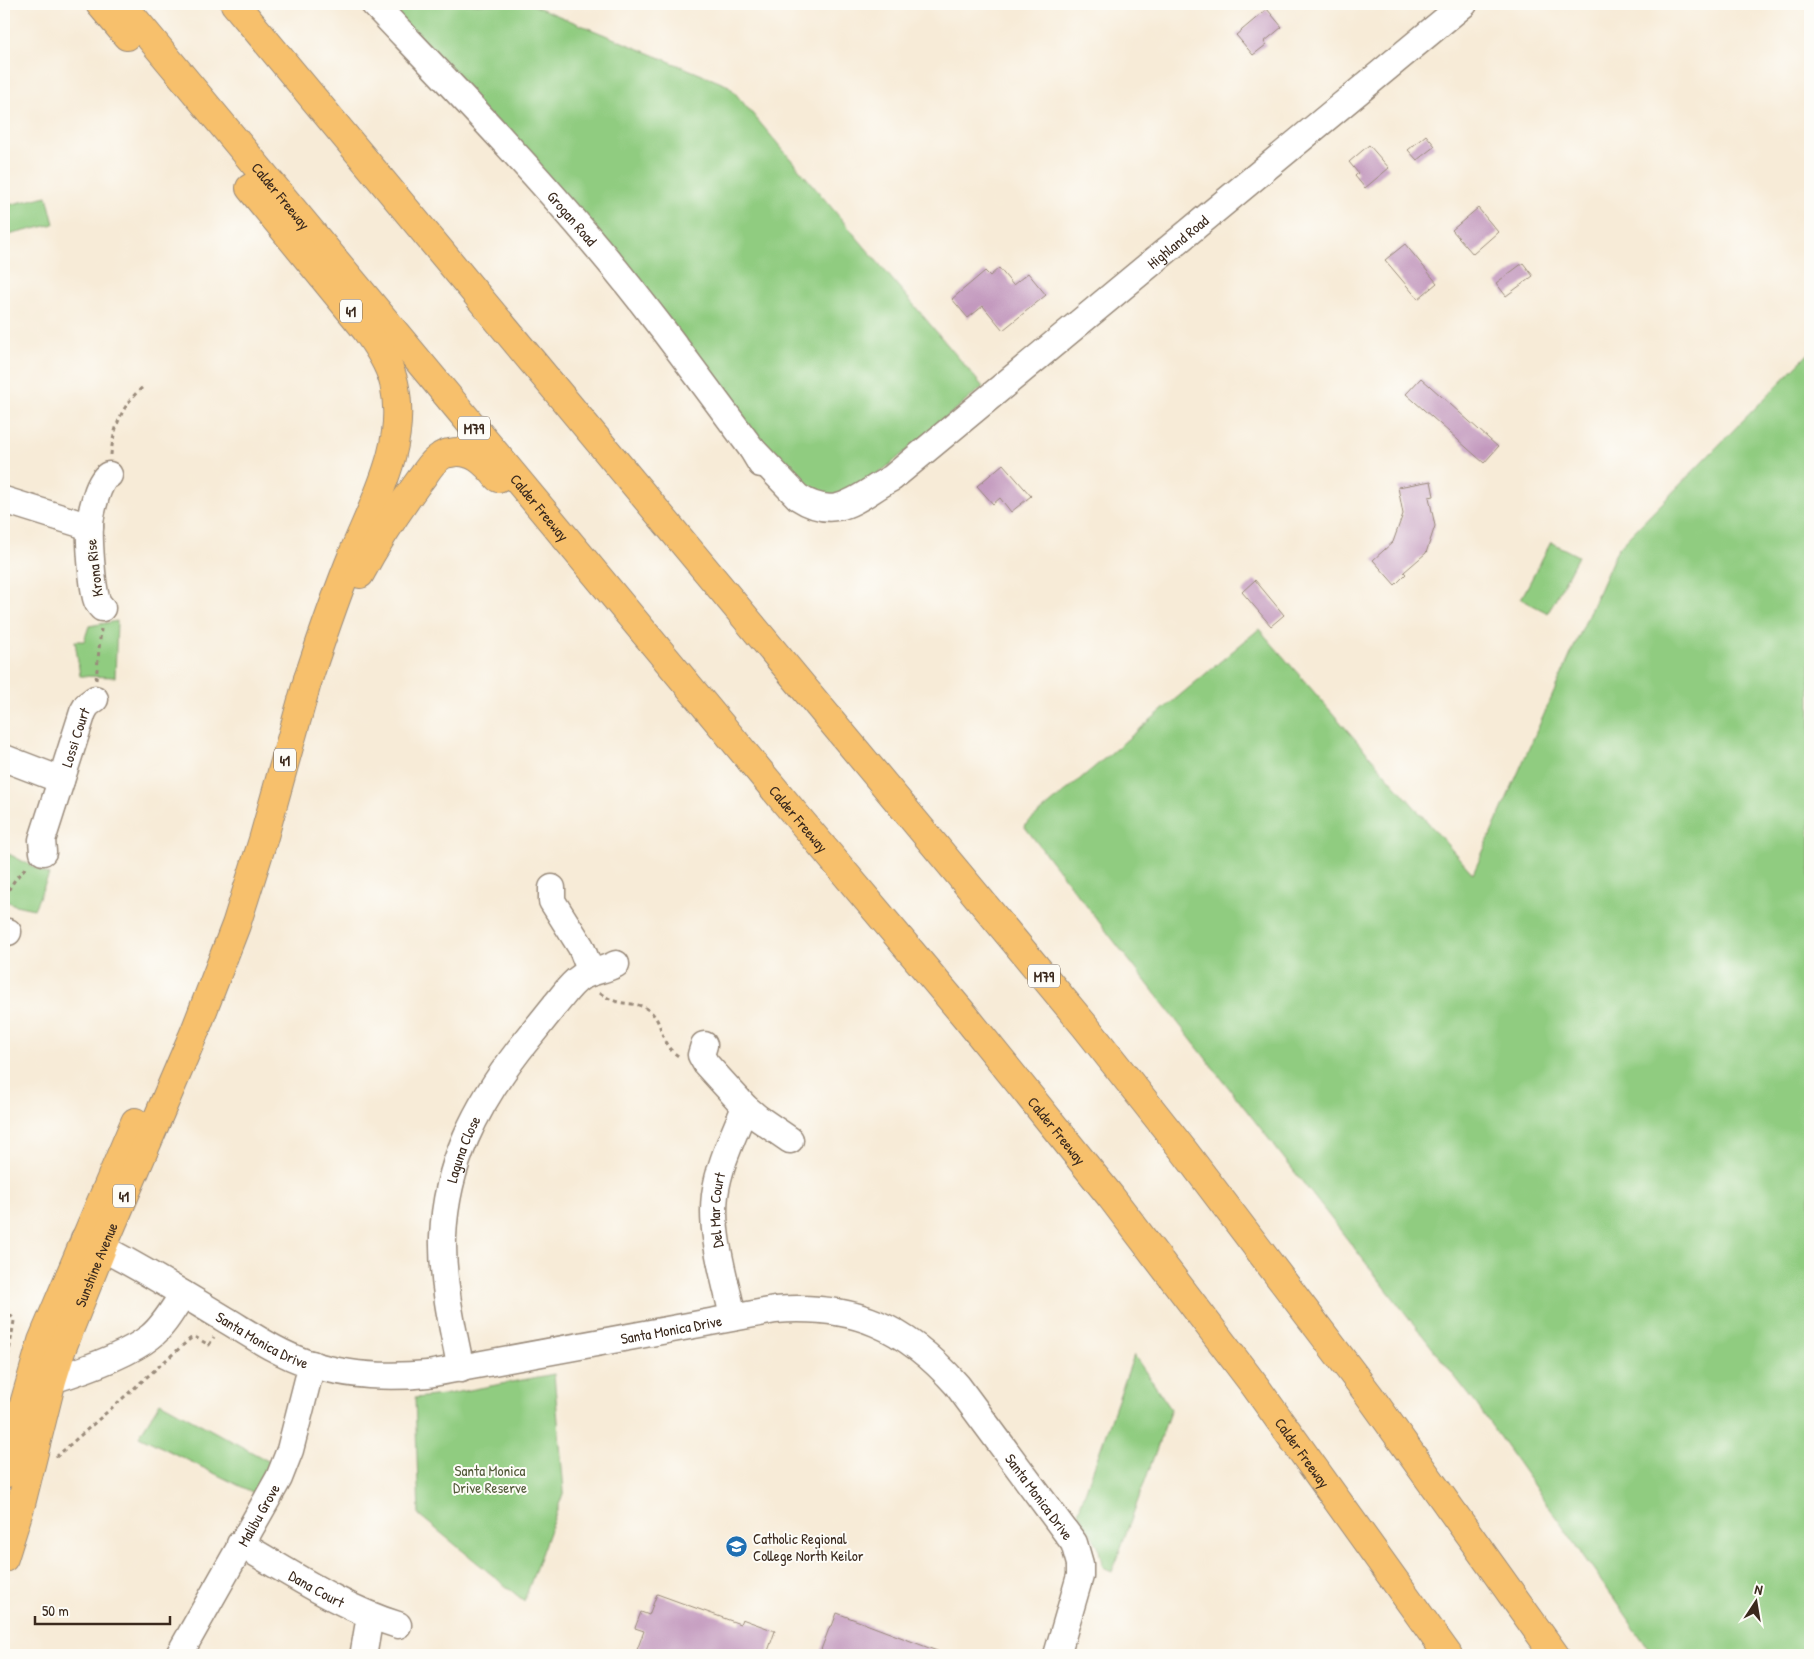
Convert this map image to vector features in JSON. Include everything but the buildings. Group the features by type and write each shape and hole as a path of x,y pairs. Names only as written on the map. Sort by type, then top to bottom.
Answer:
{"main road":[{"name":"41","path":"100,4 366,330 379,349 394,382 398,426 392,454 380,489 338,591 308,679"},
{"name":"Calder Freeway","path":"122,4 965,1016 1111,1197 1256,1386 1448,1655"},
{"name":"M79","path":"235,4 926,833 1091,1034 1212,1187 1369,1394 1555,1655"},
{"name":"41","path":"308,679 368,558 406,499 440,457 451,452 465,453 487,464 745,773 762,790 795,814"},
{"name":"Sunshine Avenue","path":"4,1474 42,1341 93,1243 195,1031 236,925 263,840 308,679"},
{"name":"Sunshine Avenue","path":"4,1558 24,1495 52,1380 70,1326 93,1243"}],"street":[{"name":"Grogan Road","path":"374,4 518,157 599,249 752,449 786,499 803,511 823,513"},
{"name":"Highland Road","path":"823,513 838,518 853,514 881,494 892,478 1464,4"},
{"name":"Krona Rise","path":"102,608 96,599 90,527 91,516 102,479 109,475"},
{"name":"Krona Rise","path":"4,500 90,527"},
{"name":"Lossi Court","path":"42,852 42,840 83,712 95,699"},
{"name":"Lossi Court","path":"4,758 61,780"},
{"path":"552,888 552,901 584,953 591,972"},
{"name":"Laguna Close","path":"461,1369 447,1296 443,1237 452,1178 461,1148 483,1101 498,1078 572,985 581,977 591,972 616,964"},
{"path":"702,1050 706,1064 745,1107 790,1140"},
{"name":"Del Mar Court","path":"733,1316 718,1243 714,1208 715,1195 722,1167 745,1107"},
{"name":"Santa Monica Drive","path":"93,1243 276,1349 312,1364 350,1372 399,1377 428,1374 733,1316 774,1310 818,1308 839,1311 881,1325 905,1338 943,1368 1074,1543 1080,1564 1080,1576 1057,1655"},
{"path":"52,1380 96,1364 136,1346 151,1336 161,1326 183,1294"},
{"name":"Malibu Grove","path":"179,1655 278,1478 290,1450 312,1364"},
{"name":"Dana Court","path":"240,1544 370,1616 398,1625"},
{"path":"364,1652 370,1616"}],"path":[{"path":"109,475 111,447 118,422 128,402 143,387"},
{"path":"95,699 102,608"},
{"path":"4,897 16,878 42,852"},
{"path":"591,972 592,985 596,991 615,1001 640,1004 650,1012 658,1023 666,1044 672,1052 686,1059 692,1059 702,1050"},
{"path":"4,1309 14,1321 4,1383"},
{"path":"50,1462 190,1339 194,1337 209,1346 225,1319"}],"green space":[{"path":"389,4 530,4 729,86 983,387 852,496 804,496"},
{"path":"47,196 54,224 4,236 4,206"},
{"path":"1810,352 1810,1655 1653,1655 1477,1405 1024,826 1259,629 1473,874 1618,548"},
{"path":"1551,542 1578,556 1548,613 1521,599"},
{"path":"117,621 115,677 80,676 75,641 84,641 89,626"},
{"path":"9,854 49,875 34,909 15,905 4,900 4,871"},
{"path":"1134,1355 1171,1409 1112,1572 1103,1568 1098,1546 1078,1512"},
{"name":"Santa Monica Drive Reserve","path":"554,1374 564,1491 524,1601 419,1515 415,1398 443,1395"},
{"path":"160,1402 270,1462 254,1493 139,1436"}],"place":[{"name":"Catholic Regional College North Keilor","path":"737,1547"}]}
